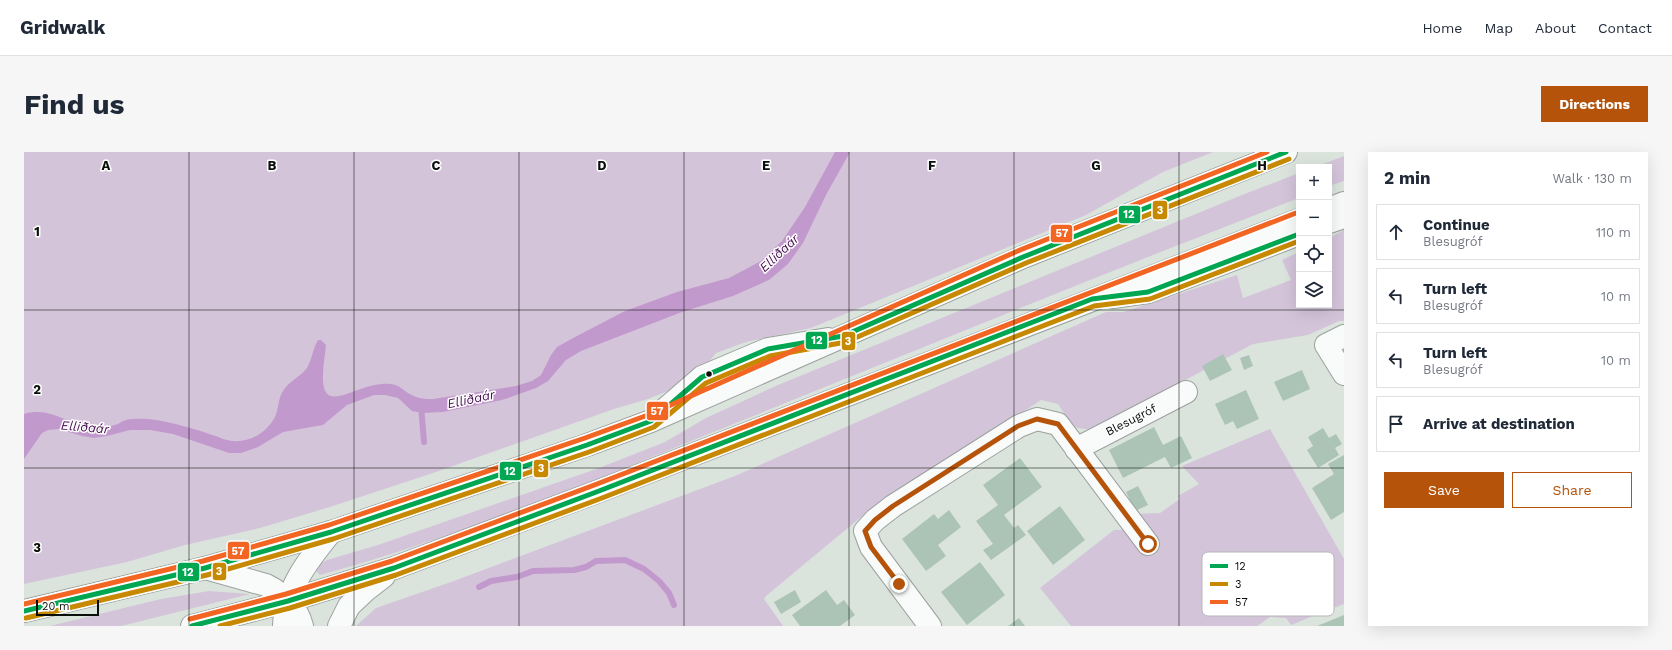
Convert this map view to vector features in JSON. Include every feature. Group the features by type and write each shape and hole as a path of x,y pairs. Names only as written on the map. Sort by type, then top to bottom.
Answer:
{"main road":[{"path":"24,611 205,568 331,532 587,445 651,421 1024,256 1286,152"},
{"path":"1332,207 1344,203"},
{"path":"1332,221 1344,217"},
{"path":"192,626 288,601 394,568 599,491 1296,221"},
{"path":"1092,299 1148,292 1296,235"},
{"path":"1344,336 1326,345 1344,374"},
{"name":"Blesugróf","path":"1076,449 1186,392"},
{"path":"930,626 871,547 865,531 875,520 893,506 1018,426 1037,419 1058,424 1148,544"},
{"path":"284,626 288,601 306,563 331,532"},
{"path":"205,568 266,585 275,590 298,611 302,626"},
{"path":"339,626 349,606 366,590 394,568"}],"shaded area":[{"path":"24,152 1213,152 1163,172 1086,215 811,328 746,342 716,353 702,371 678,387 648,399 614,409 433,473 260,528 185,545 127,562 24,584"},
{"path":"1344,156 1344,181 1332,185 1332,164 1323,164"},
{"path":"1296,174 1296,199 1089,280 637,463 480,524 320,575 317,572 317,566 327,560 378,545 599,468 665,442 706,418 778,385"},
{"path":"1344,230 1344,321 1339,321 1308,335 1253,344 1095,428 1087,429 1076,427 1069,421 1058,404 1041,400 889,502 861,517 766,596 764,599 783,626 356,626 376,608 451,582 735,476 1106,312 1123,312 1237,275 1243,298 1291,280 1282,260 1296,253 1296,308 1332,308 1332,236"},
{"path":"1270,429 1344,559 1344,604 1334,608 1334,552 1202,552 1202,616 1313,616 1291,625 1286,618 1270,617 1257,626 1071,626 1040,588 1114,530 1121,530 1133,514 1160,513 1180,499 1178,496 1199,484 1182,466"},
{"path":"209,591 250,594 121,626 50,626 161,599"}],"water":[{"name":"Elliðaár","path":"835,152 850,152 826,195 803,243 788,264 769,280 733,296 682,312 581,351 566,360 548,381 536,388 502,400 443,412 423,413 412,411 398,398 385,395 374,395 347,405 323,425 283,432 258,447 241,453 229,453 173,434 150,430 130,430 94,438 59,429 48,430 42,433 24,459 24,414 34,412 42,412 58,416 73,423 91,427 109,427 126,420 145,419 177,424 227,440 241,441 255,437 271,423 275,417 281,394 288,384 307,368 318,340 321,340 326,345 323,385 329,395 333,396 345,395 379,384 387,384 397,386 409,394 417,397 433,399 516,386 532,381 541,375 551,355 557,347 575,337 625,311 677,292 729,278 761,261 782,241 805,207"}],"building":[{"path":"1223,354 1232,370 1210,381 1202,366"},
{"path":"1249,355 1253,366 1244,370 1240,358"},
{"path":"1302,370 1310,389 1283,401 1274,382"},
{"path":"1246,390 1259,419 1237,429 1233,421 1225,425 1215,404"},
{"path":"1154,427 1163,445 1181,436 1192,458 1171,468 1165,457 1123,478 1109,450"},
{"path":"1323,428 1329,438 1336,434 1342,444 1335,448 1339,455 1318,468 1307,450 1313,446 1308,437"},
{"path":"1344,455 1344,512 1331,520 1312,488 1334,474 1328,464"},
{"path":"1020,458 1042,487 1004,515 1014,528 1018,525 1026,535 991,560 983,550 993,544 976,521 998,505 983,485"},
{"path":"1138,486 1148,505 1135,511 1126,492"},
{"path":"1060,506 1085,540 1053,565 1027,531"},
{"path":"949,510 961,527 938,545 946,556 926,571 902,539 934,514 938,519"},
{"path":"980,562 1005,595 967,625 941,592"},
{"path":"795,590 801,602 781,614 774,602"},
{"path":"826,590 837,605 844,600 855,615 840,626 800,626 792,615"},
{"path":"1344,615 1344,626 1317,626"},
{"path":"1019,618 1025,626 1008,626"}],"waterway":[{"path":"421,406 424,442"},
{"path":"479,587 491,581 517,577 533,571 574,570 586,567 596,561 625,560 644,569 659,581 669,593 674,605"}],"transit line":[{"name":"57","path":"24,604 203,561 329,525 585,438 648,415 1020,250 1267,152"},
{"name":"12","path":"24,611 205,568 331,532 587,445 651,421 702,377 768,349 843,336 1023,257 1286,152"},
{"name":"3","path":"26,618 207,575 333,539 589,452 654,427 706,383 770,356 846,342 1026,263 1289,159"},
{"name":"57","path":"190,619 286,594 392,561 597,484 1296,213"},
{"name":"12","path":"192,626 288,601 394,568 599,491 1092,299 1148,292 1296,235"},
{"name":"3","path":"220,626 290,608 396,575 602,498 1094,306 1150,299 1296,242"}],"route":[{"path":"899,584 871,547 865,531 875,520 893,506 1018,426 1037,419 1058,424 1148,544"}]}
